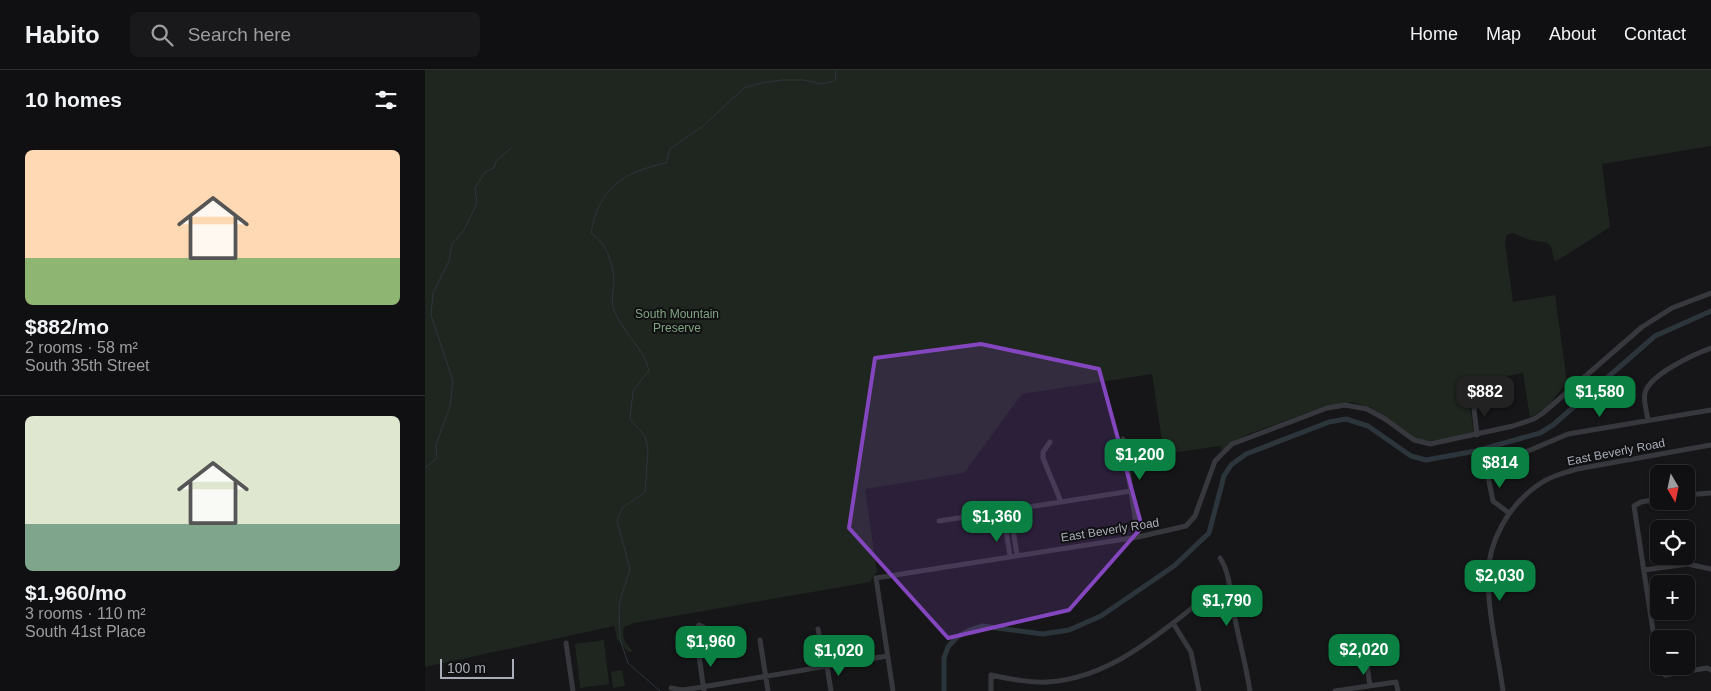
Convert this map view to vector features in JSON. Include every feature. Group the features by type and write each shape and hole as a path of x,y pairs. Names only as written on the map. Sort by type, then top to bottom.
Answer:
{"street":[{"name":"East Beverly Road","path":"887,656 876,578 1170,531 1186,526 1195,516 1210,471 1222,452 1232,444 1327,408 1355,406 1367,409 1422,443 1436,444 1534,419 1642,327 1672,308 1711,293"},
{"path":"1648,420 1644,394 1648,386 1665,371 1711,348"},
{"path":"1477,435 1474,409 1480,401 1488,398"},
{"path":"1509,513 1493,501 1486,467 1502,457 1528,451 1568,434 1711,410"},
{"path":"1123,439 1138,536"},
{"path":"1050,442 1043,452 1043,458 1061,502"},
{"name":"East Beverly Road","path":"1503,691 1488,576 1492,547 1509,513 1538,484 1558,475 1577,469 1711,445"},
{"path":"939,521 1131,491"},
{"path":"1695,494 1711,493"},
{"path":"1650,501 1641,502 1634,506 1659,670 1662,673 1711,670"},
{"path":"1010,510 1017,555"},
{"path":"1003,511 1010,556"},
{"path":"1220,558 1227,569 1245,656 1250,691"},
{"path":"1644,570 1688,564 1711,569"},
{"path":"991,691 991,675 1021,681 1046,682 1071,679 1101,670 1214,594 1230,590"},
{"path":"1173,623 1191,652 1199,691"},
{"path":"818,629 831,691"},
{"path":"760,640 767,691"},
{"path":"566,643 573,691"},
{"path":"698,649 704,689"},
{"path":"671,688 681,690 704,689 765,675 887,656 893,691"},
{"path":"1366,658 1370,686"},
{"path":"1335,691 1396,682 1398,691"}],"highlighted area":[{"path":"981,344 1099,369 1142,527 1069,610 948,638 849,528 875,358"}],"green space":[{"name":"South Mountain Preserve","path":"425,70 1711,70 1711,146 1602,164 1610,227 1560,259 1554,261 1552,249 1548,244 1512,233 1507,235 1505,242 1513,302 1555,295 1567,382 1547,407 1530,418 1523,373 1490,379 1469,399 1474,434 1424,442 1415,438 1370,407 1351,402 1326,406 1246,435 1222,450 1220,446 1164,454 1152,374 1022,394 964,473 865,489 877,572 870,582 634,623 624,627 623,631 624,640 632,650 631,652 628,652 617,639 614,626 425,667"},
{"path":"604,640 609,684 580,688 575,644"},
{"path":"622,670 625,686 613,688 611,672"}],"waterway":[{"path":"660,691 628,663 620,639 619,604 630,569 617,521 622,508 645,492 648,450 645,436 630,419 633,391 649,370 642,354 616,315 613,307 614,280 612,266 605,248 591,233 595,217 600,204 615,184 637,171 666,163 670,149 703,126 744,88 782,80 804,80 821,84 835,81 836,70"},
{"path":"425,468 437,458 436,445 450,406 453,381 431,315 433,293 449,261 452,244 464,230 477,203 475,188 485,172 494,168 496,161 511,148"},
{"path":"944,691 944,658 948,647 957,637 982,626 1043,634 1069,630 1101,616 1174,566 1209,533 1224,476 1231,465 1246,454 1329,422 1346,419 1368,426 1411,456 1426,460 1476,451 1540,433 1553,425 1655,336 1711,311"}]}
